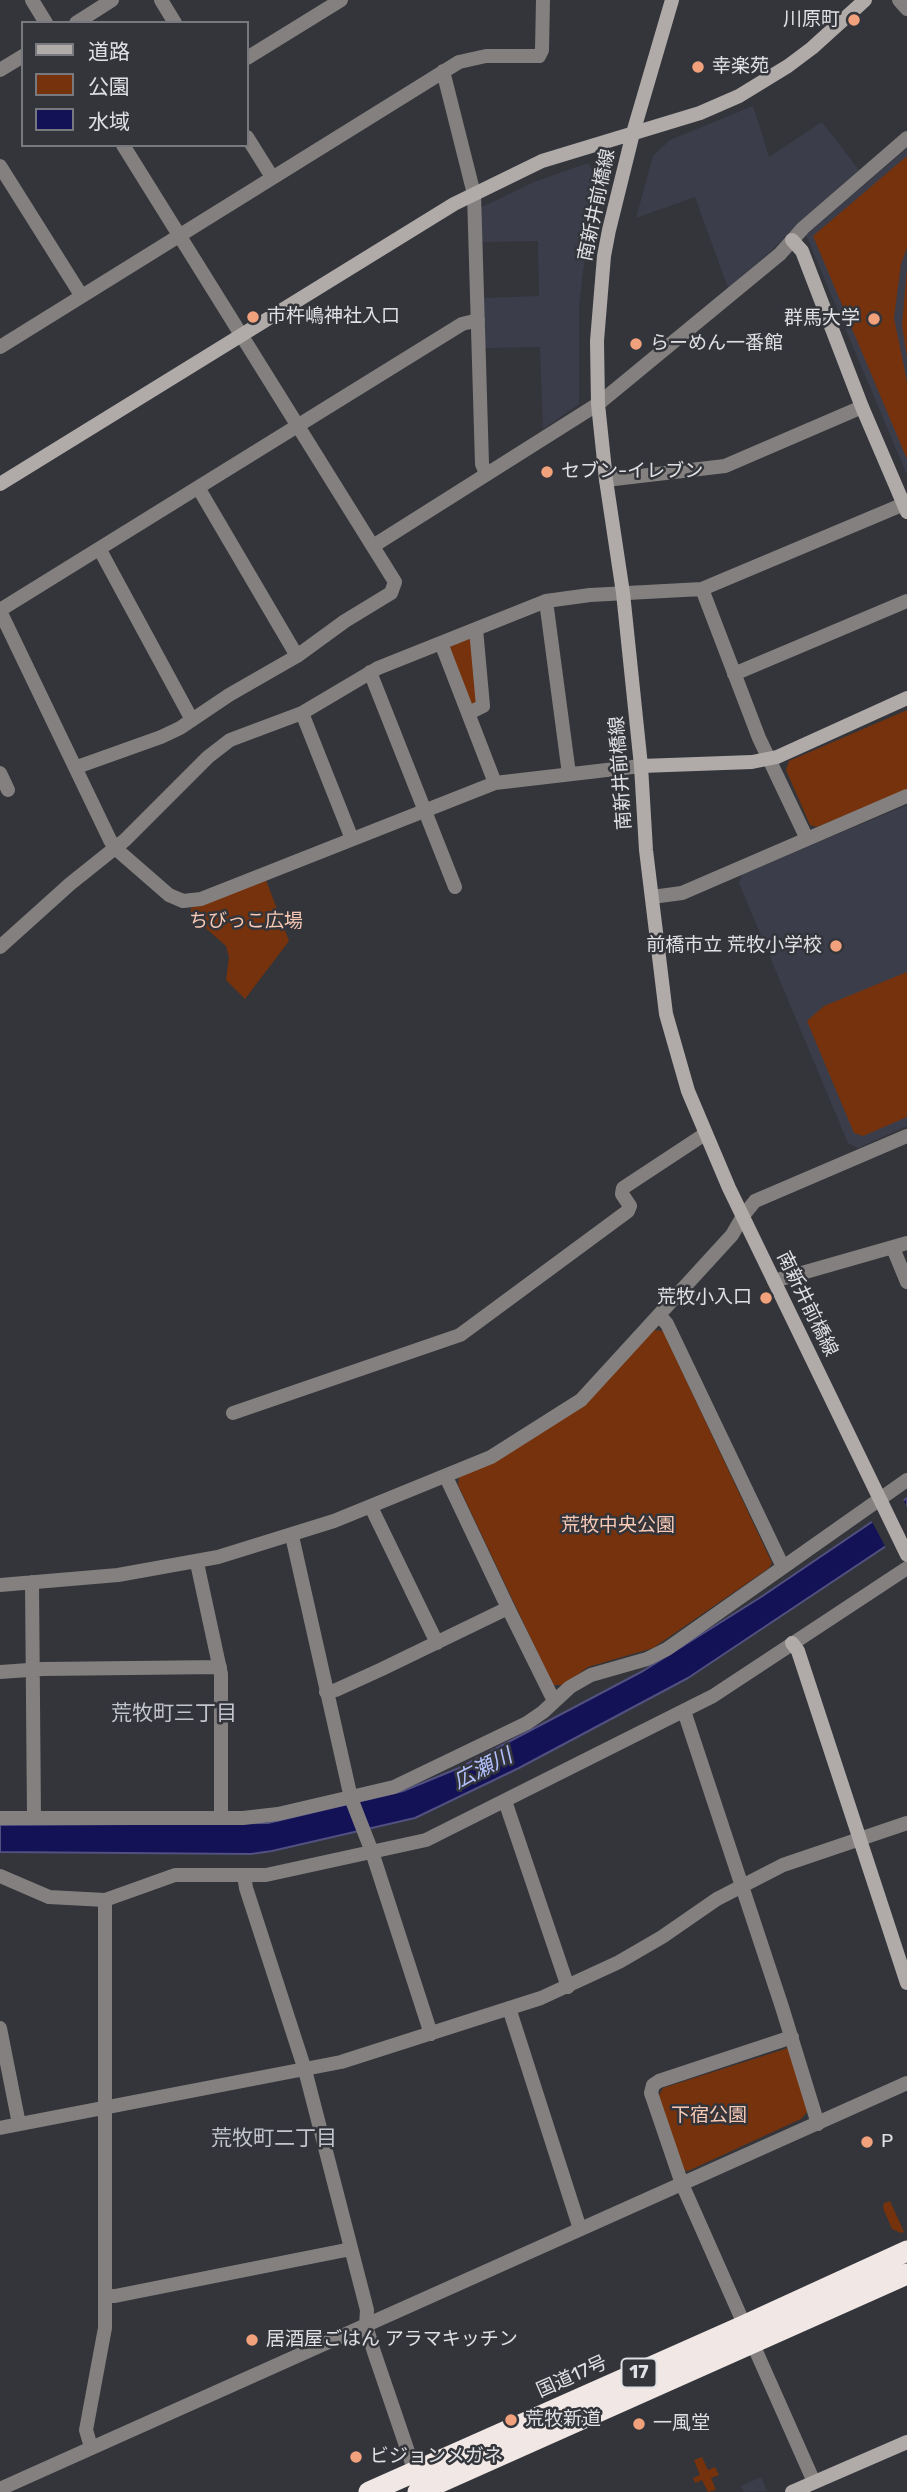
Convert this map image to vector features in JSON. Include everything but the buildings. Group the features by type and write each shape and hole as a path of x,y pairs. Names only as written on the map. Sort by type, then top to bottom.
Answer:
{"highway":[{"name":"17","path":"369,2492 420,2486 747,2335 907,2251"},
{"name":"17","path":"747,2335 907,2274"}],"street":[{"path":"32,0 45,21"},
{"path":"79,21 112,0"},
{"path":"161,0 174,21"},
{"path":"248,57 341,0"},
{"path":"0,346 443,71 472,57 539,56 542,50 543,0"},
{"name":"南新井前橋線","path":"672,0 633,133 604,256 597,341 598,404 606,481 623,593 642,766 646,850 666,1014 679,1064 705,1134 907,1555"},
{"path":"0,484 431,217 542,161 700,113 739,96 812,48 865,0"},
{"path":"899,0 907,9"},
{"path":"0,70 21,57"},
{"path":"443,71 474,194 482,464 486,474"},
{"path":"373,546 598,404 780,254 803,228 907,138"},
{"path":"248,139 272,177"},
{"path":"77,767 161,737 192,720 297,656 345,621 391,593 395,582 124,147"},
{"path":"0,166 81,295"},
{"path":"0,947 70,884 116,848 225,743 302,713 370,672 546,601 702,589 905,508 862,407 802,251 792,240"},
{"path":"478,320 462,324 0,610 116,848 169,895 190,901 495,783 642,766 769,760 907,698"},
{"path":"606,481 725,466 862,407"},
{"path":"199,489 297,656"},
{"path":"100,550 192,720"},
{"path":"702,589 769,760 807,839"},
{"path":"546,601 569,774"},
{"path":"734,674 907,601"},
{"path":"468,713 483,706 476,629"},
{"path":"442,643 495,783"},
{"path":"370,672 427,810 455,887"},
{"path":"302,713 352,839"},
{"path":"0,773 8,790"},
{"path":"652,897 682,892 907,796"},
{"path":"233,1413 460,1335 628,1212 630,1206 622,1194 623,1188 705,1134"},
{"path":"0,1585 118,1574 197,1563 292,1536 371,1507 493,1456 574,1405 732,1235 755,1201 907,1136"},
{"path":"774,1281 907,1243"},
{"path":"892,1248 907,1282"},
{"path":"659,1315 667,1324 783,1567"},
{"path":"446,1477 554,1701"},
{"path":"0,1818 221,1818 278,1814 394,1787 527,1723 570,1687 591,1675 647,1659 667,1649 783,1567 882,1503 907,1480"},
{"path":"371,1507 437,1643"},
{"path":"292,1536 351,1798 372,1852 431,2034"},
{"path":"197,1563 220,1667 221,1818"},
{"path":"0,1876 49,1897 105,1900 174,1875 276,1874 432,1838 727,1687 907,1568"},
{"path":"32,1582 34,1818"},
{"path":"326,1692 336,1690 508,1608"},
{"path":"792,1643 798,1651 907,1983"},
{"path":"0,1672 33,1669 220,1667"},
{"path":"684,1711 818,2124"},
{"path":"505,1801 568,1987"},
{"path":"0,2128 352,2059 509,2008 568,1987 641,1950 741,1885 783,1865 907,1823"},
{"path":"244,1875 305,2070 367,2310 366,2326 420,2486"},
{"path":"91,2447 86,2430 104,2336 105,1900"},
{"path":"509,2008 580,2229"},
{"path":"0,2028 19,2124"},
{"path":"792,2038 659,2081 653,2085 651,2093 682,2185 814,2482"},
{"path":"1,2485 366,2326 907,2084"},
{"path":"105,2296 351,2249"},
{"path":"792,2492 907,2442"}],"shaded area":[{"path":"753,106 769,157 822,122 859,170 728,288 695,197 636,218 653,156 670,140"},
{"name":"群馬大学","path":"907,148 907,475 806,235"},
{"path":"588,163 599,179 579,306 579,404 543,429 540,347 485,348 483,298 539,296 538,241 482,242 480,208 534,182"},
{"name":"前橋市立 荒牧小学校","path":"907,805 907,1126 858,1148 848,1143 739,883 742,874"},
{"path":"761,2477 767,2491 744,2492 741,2486"}],"green space":[{"name":"群馬大学","path":"907,156 907,248 901,264 894,318 907,382 907,459 813,236"},
{"path":"907,268 907,358 902,325"},
{"path":"471,637 479,699 470,706 446,646"},
{"path":"907,710 907,789 817,827 810,825 786,770 789,761"},
{"name":"ちびっこ広場","path":"266,880 289,941 245,999 226,980 229,957 226,946 191,915 191,908"},
{"path":"907,972 907,1117 863,1136 854,1133 807,1021 824,1006"},
{"name":"荒牧中央公園","path":"654,1330 663,1331 772,1563 769,1568 653,1648 588,1667 563,1685 553,1685 458,1485 459,1477 583,1406"},
{"name":"下宿公園","path":"788,2048 809,2110 801,2119 688,2171 682,2170 659,2095 663,2088"},
{"path":"890,2201 904,2232 892,2229 883,2208 884,2203"},
{"path":"702,2457 708,2470 715,2467 719,2475 711,2478 716,2490 708,2492 702,2480 695,2483 693,2478 700,2475 694,2460"}],"water":[{"name":"広瀬川","path":"907,1498 907,1532 688,1678 519,1768 415,1818 251,1854 0,1852 0,1825 268,1823 403,1791 459,1768 643,1671 761,1597"}],"pier":[{"path":"902,1497 907,1507 907,1536 887,1550 870,1518"}],"place":[{"name":"川原町","path":"854,20"},
{"name":"幸楽苑","path":"698,67"},
{"name":"市杵嶋神社入口","path":"253,317"},
{"name":"群馬大学","path":"874,319"},
{"name":"らーめん一番館","path":"636,344"},
{"name":"セブン-イレブン","path":"547,472"},
{"name":"前橋市立 荒牧小学校","path":"836,946"},
{"name":"荒牧小入口","path":"766,1298"},
{"name":"P","path":"867,2142"},
{"name":"居酒屋ごはん アラマキッチン","path":"252,2340"},
{"name":"荒牧新道","path":"511,2420"},
{"name":"一風堂","path":"639,2424"},
{"name":"ビジョンメガネ","path":"356,2457"}],"district":[{"name":"荒牧町三丁目","path":"174,1714"},
{"name":"荒牧町二丁目","path":"274,2139"}]}
